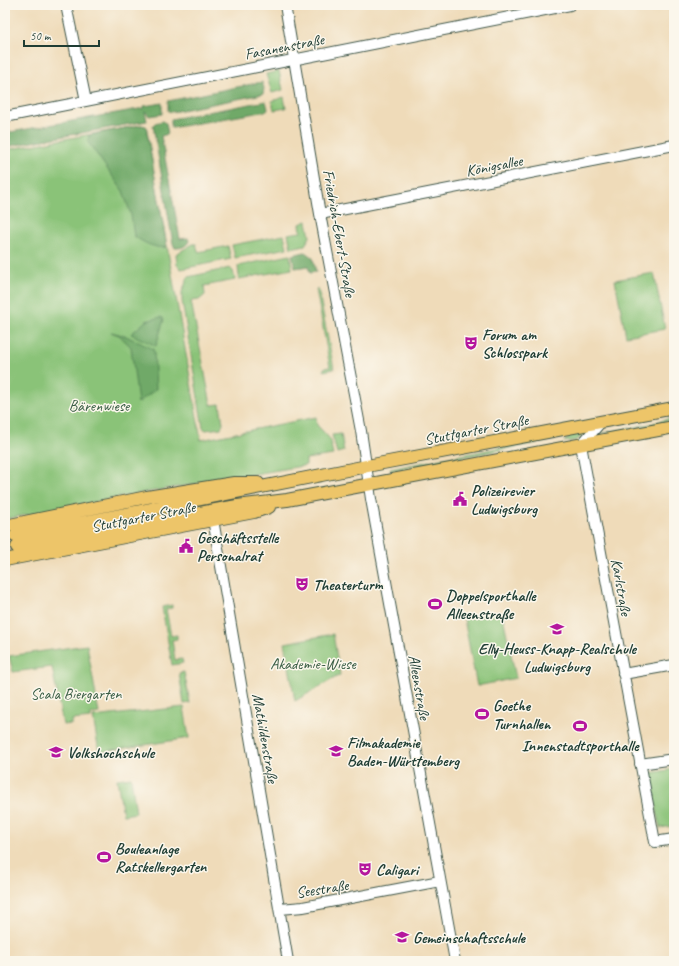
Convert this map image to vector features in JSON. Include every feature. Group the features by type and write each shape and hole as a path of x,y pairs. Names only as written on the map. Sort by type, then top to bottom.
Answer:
{"main road":[{"name":"Stuttgarter Straße","path":"674,408 285,482 16,541 237,506 286,500 674,427"},
{"name":"Stuttgarter Straße","path":"5,526 147,497 226,484 285,482"},
{"name":"Stuttgarter Straße","path":"5,560 254,512 286,500"}],"street":[{"path":"66,5 86,101"},
{"name":"Fasanenstraße","path":"5,117 570,5"},
{"name":"Friedrich-Ebert-Straße","path":"285,9 320,214 362,431 366,466"},
{"name":"Königsallee","path":"320,214 674,145"},
{"path":"581,445 601,422"},
{"name":"Karlstraße","path":"581,445 655,842 674,839"},
{"name":"Alleenstraße","path":"366,466 368,485 455,961"},
{"name":"Mathildenstraße","path":"213,519 288,961"},
{"path":"623,674 674,665"},
{"path":"640,764 674,759"},
{"name":"Seestraße","path":"280,909 311,906 440,882"}],"green space":[{"path":"279,71 283,90 272,93 266,74"},
{"path":"262,82 264,88 263,94 172,112 168,111 168,101"},
{"path":"284,97 286,108 274,110 272,101"},
{"path":"266,101 267,111 171,128 171,119"},
{"path":"162,103 162,114 149,116 145,111 147,121 5,147 5,133 144,108 144,106"},
{"path":"163,121 166,123 168,134 161,136 180,239 188,238 189,241 184,247 180,248 175,248 173,244 153,125"},
{"name":"Bärenwiese","path":"141,125 146,126 201,440 316,417 317,425 330,439 333,455 306,459 306,465 302,466 142,493 5,519 5,150"},
{"path":"141,125 146,126 167,247 163,248 145,243 134,236 131,215 123,191 88,142 89,135"},
{"path":"307,221 310,237 305,245 291,248 288,234 301,232 300,224"},
{"path":"284,235 287,248 235,258 232,245"},
{"path":"193,244 196,244 198,252 228,246 231,259 181,269 177,265 176,254"},
{"path":"305,252 313,258 316,272 310,273 308,266 295,268 292,255"},
{"path":"290,255 292,269 239,279 238,266"},
{"path":"230,268 233,271 235,280 204,286 205,295 199,300 191,301 211,405 220,404 223,424 221,428 206,430 203,428 182,301 182,292 188,277"},
{"path":"654,273 665,329 626,336 615,280"},
{"path":"318,288 334,369 324,371 324,368 330,367 316,289"},
{"path":"161,317 164,319 156,346 131,334 146,321"},
{"path":"111,332 126,336 153,349 156,389 138,403 131,347 119,335"},
{"path":"674,417 674,419 660,424 597,435 650,424"},
{"path":"585,431 578,440 564,442 571,434"},
{"path":"341,434 344,451 337,453 332,435"},
{"path":"554,437 552,440 391,471 390,469"},
{"path":"13,528 17,552 5,555 5,529"},
{"path":"172,605 172,608 166,609 171,636 177,635 177,639 172,640 175,660 182,659 183,663 172,665 162,607"},
{"path":"502,612 516,678 477,686 464,619"},
{"name":"Akademie-Wiese","path":"333,634 340,675 295,701 285,643"},
{"name":"Scala Biergarten","path":"87,645 99,713 91,714 91,718 72,720 72,724 63,725 52,667 13,672 9,656"},
{"path":"184,672 190,703 184,704 179,673"},
{"path":"184,707 189,738 99,752 93,717"},
{"path":"674,769 674,826 660,828 650,773"},
{"path":"131,777 136,813 123,815 117,779"}],"tunnel":[{"path":"5,537 15,536"},
{"path":"5,549 17,547"}],"place":[{"name":"Forum am Schlosspark","path":"471,343"},
{"name":"Polizeirevier Ludwigsburg","path":"460,499"},
{"name":"Geschäftsstelle Personalrat","path":"186,546"},
{"name":"Theaterturm","path":"302,584"},
{"name":"Doppelsporthalle Alleenstraße","path":"435,604"},
{"name":"Elly-Heuss-Knapp-Realschule Ludwigsburg","path":"557,629"},
{"name":"Goethe Turnhallen","path":"482,714"},
{"name":"Innenstadtsporthalle","path":"580,726"},
{"name":"Filmakademie Baden-Württemberg","path":"336,751"},
{"name":"Volkshochschule","path":"56,752"},
{"name":"Bouleanlage Ratskellergarten","path":"104,857"},
{"name":"Caligari","path":"365,869"},
{"name":"Gemeinschaftsschule","path":"402,937"}]}
